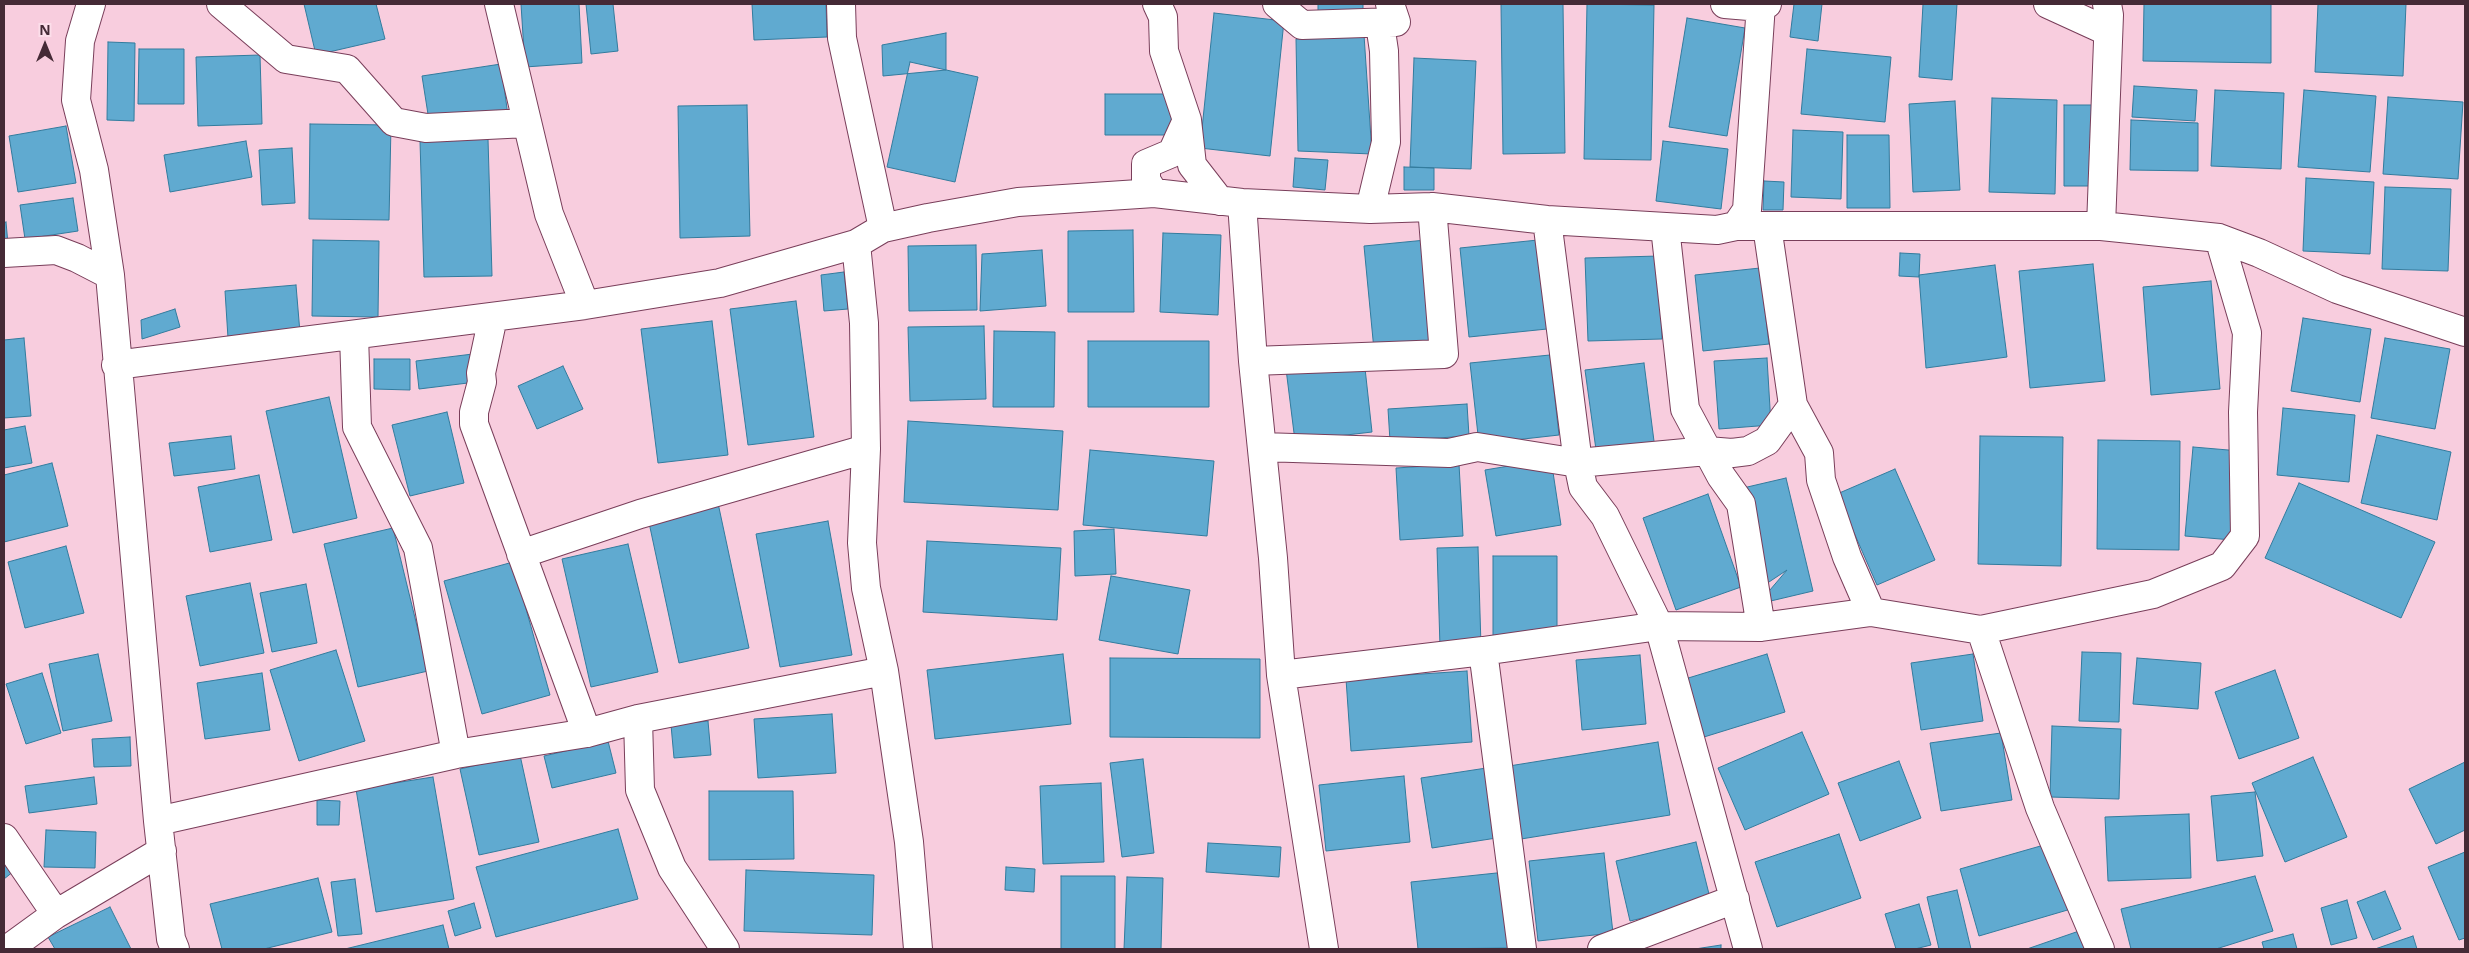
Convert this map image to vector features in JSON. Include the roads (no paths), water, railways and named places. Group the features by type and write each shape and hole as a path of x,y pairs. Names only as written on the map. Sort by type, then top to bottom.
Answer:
{"street":[{"path":"92,4 80,42 76,100 94,170 110,274 116,365 158,821 171,939 175,949"},
{"path":"221,4 286,60 347,69 394,122 426,128 527,123"},
{"path":"499,4 549,214 585,305"},
{"path":"842,4 842,38 883,228"},
{"path":"1157,4 1163,17 1164,51 1187,120 1192,165 1231,202 1253,361 1281,675 1324,949"},
{"path":"1277,4 1302,25 1385,14 1386,142 1370,209"},
{"path":"1724,4 1763,5 1746,210 1736,226"},
{"path":"2048,4 2107,32"},
{"path":"2100,226 2109,15 2107,4"},
{"path":"1154,193 1146,180 1146,164 1172,153 1187,120"},
{"path":"116,365 585,305 720,283 856,244 883,228 1018,202 1154,193 1231,202 1370,209 1432,207 1546,220 1716,230 1736,226 2100,226 2218,238 2258,253 2337,289 2465,332"},
{"path":"1253,361 1444,354 1432,207"},
{"path":"1546,220 1578,463 1583,487 1604,516 1658,626 1748,949"},
{"path":"1766,226 1792,405 1818,453 1821,480 1846,557 1870,612"},
{"path":"1664,227 1685,409 1720,476 1741,504 1761,627"},
{"path":"1281,675 1483,651 1658,626 1761,627 1870,612 1980,630 2153,594 2222,566 2245,536 2242,412 2247,333 2218,238"},
{"path":"856,244 864,323 866,449 862,543 866,588 884,670 909,842 918,949"},
{"path":"4,253 56,250 110,274"},
{"path":"493,317 481,373 482,382 474,412 474,424 587,733"},
{"path":"354,335 357,427 418,548 456,754"},
{"path":"1262,447 1448,453 1477,448 1578,463 1706,452 1748,452 1766,441 1792,405"},
{"path":"521,554 640,514 866,449"},
{"path":"1980,630 2040,808 2100,949"},
{"path":"1483,651 1522,949"},
{"path":"158,821 456,754 587,733 638,719 884,670"},
{"path":"638,719 640,790 672,868 725,949"},
{"path":"4,838 56,914"},
{"path":"8,949 56,914 162,851"},
{"path":"1602,949 1734,899"}]}
